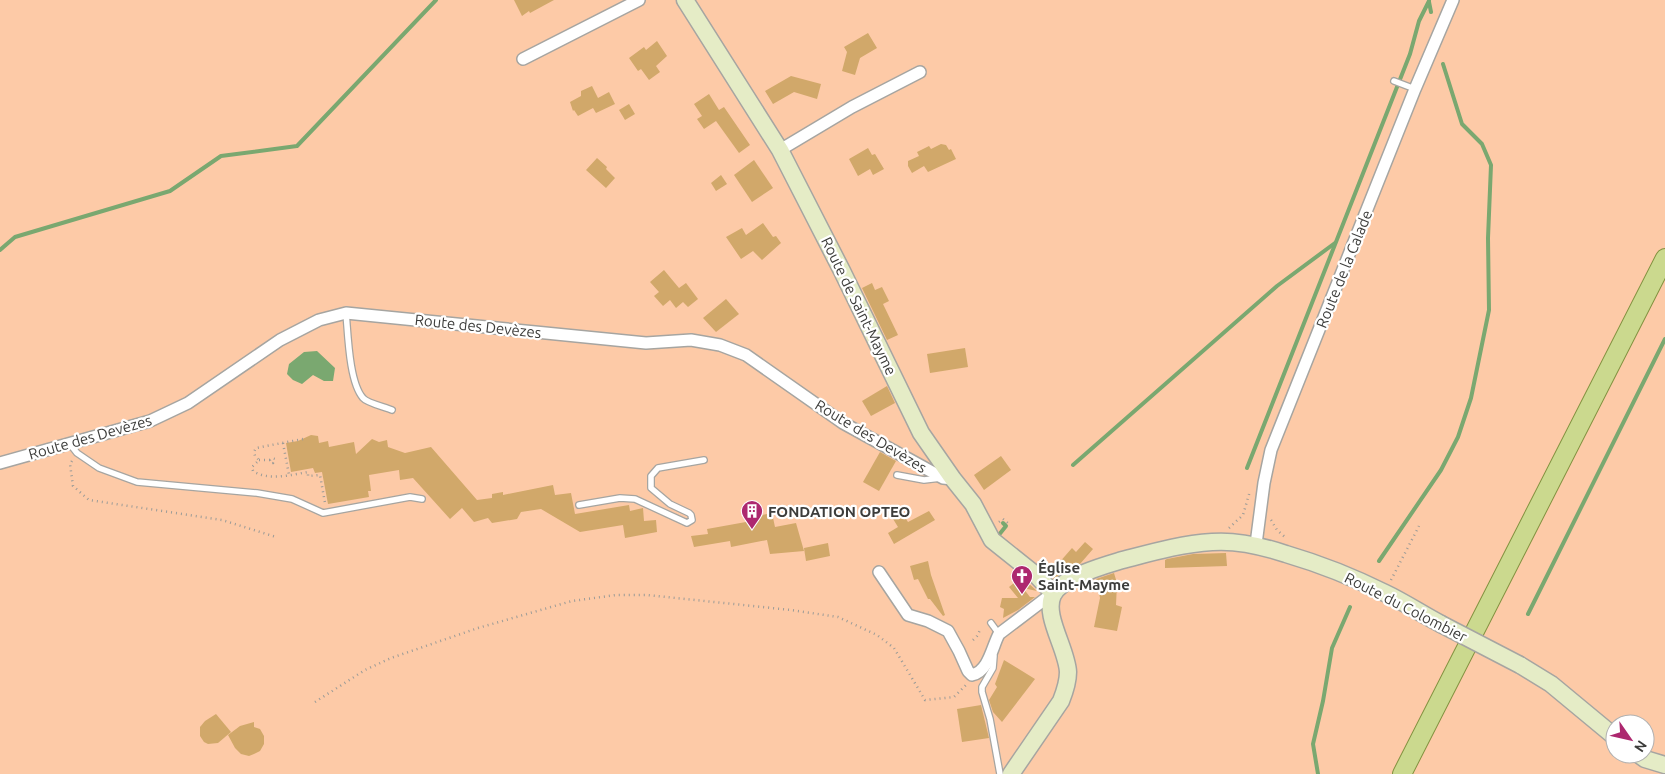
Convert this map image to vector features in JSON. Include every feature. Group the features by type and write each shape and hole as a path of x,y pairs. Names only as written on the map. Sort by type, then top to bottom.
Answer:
{"main road":[{"path":"1404,771 1665,258"}],"street":[{"path":"523,59 639,0"},
{"name":"Route de Saint-Mayme","path":"685,0 780,150 842,271 921,433 948,478 973,504 992,540 1007,556 1037,576 1053,594"},
{"name":"Route de la Calade","path":"1256,544 1264,483 1272,450 1398,119 1415,89 1453,0"},
{"path":"780,150 852,107 920,72"},
{"name":"Route des Devèzes","path":"0,463 74,448 150,420 188,403 280,340 319,320 346,313 646,343 691,340 720,345 746,355 843,423 948,478"},
{"name":"Route du Colombier","path":"1053,594 1083,572 1166,548 1213,542 1256,544 1316,563 1384,593 1520,665 1551,684 1605,729"},
{"path":"879,572 908,615 928,621 948,631 968,671 972,675 982,670 994,650 999,634 1053,594"},
{"path":"1011,774 1061,701 1066,688 1068,672 1066,659 1050,605 1053,594"}],"lane":[{"path":"1394,81 1415,89"},
{"path":"346,313 355,384 364,400 392,410"},
{"path":"74,448 99,468 137,482 257,493 292,499 324,513 410,497 422,499"},
{"path":"579,504 620,498 635,499 687,523 692,520 689,513 670,504 651,488 651,476 658,468 704,460"},
{"path":"897,475 924,480 948,478"},
{"path":"991,623 999,634"},
{"path":"994,650 993,668 982,687 982,692 990,719 1000,774"}],"path":[{"path":"259,460 254,452 256,448 303,439"},
{"path":"283,443 288,475"},
{"path":"74,448 70,464 73,486 89,500 222,520 276,537"},
{"path":"270,460 259,460 252,467 253,471 257,474 288,475 308,472 308,476 320,475 327,512"},
{"path":"996,524 1003,519 1009,524"},
{"path":"1384,593 1419,526"},
{"path":"315,702 365,670 390,658 478,628 572,601 616,595 648,595 791,610 838,617 877,635 894,648 925,700 954,697 965,687 972,675"},
{"path":"973,640 980,630"}],"shaded area":[{"path":"0,0 1665,0 1665,774 0,774"},
{"path":"317,351 335,368 333,381 324,381 313,375 302,384 293,380 287,374 289,364 304,352"}],"building":[{"path":"514,0 554,0 522,16"},
{"path":"868,33 877,48 860,58 855,75 842,71 847,52 844,47"},
{"path":"657,41 667,56 656,66 660,72 649,80 641,69 638,71 629,58 644,47 646,50"},
{"path":"791,76 821,84 817,99 794,92 773,104 765,91"},
{"path":"592,86 598,98 609,92 615,104 596,113 593,108 578,116 573,111 570,102 581,96 581,91"},
{"path":"709,94 719,110 724,107 750,145 739,153 716,121 704,129 697,119 702,116 694,104"},
{"path":"629,104 635,114 625,120 619,110"},
{"path":"941,144 946,145 949,150 951,149 956,159 928,172 924,166 912,173 908,166 908,161 919,156 917,152 929,146 931,149"},
{"path":"868,148 872,155 875,154 884,169 873,175 870,169 858,176 849,159"},
{"path":"597,158 615,178 606,188 586,170"},
{"path":"754,160 773,188 752,202 734,175"},
{"path":"721,175 727,184 716,191 711,183"},
{"path":"763,223 773,237 776,236 781,243 762,260 753,251 741,259 726,237 742,228 746,235"},
{"path":"664,270 679,288 686,283 698,299 688,307 683,302 676,308 670,300 663,306 654,296 659,292 650,282"},
{"path":"872,283 875,290 882,287 889,301 883,304 898,335 887,340 862,288"},
{"path":"726,299 739,314 716,332 703,318"},
{"path":"965,348 968,367 930,373 927,354"},
{"path":"887,386 895,403 871,416 862,401"},
{"path":"311,435 318,436 319,443 328,441 329,447 354,442 356,454 372,439 379,442 387,440 388,447 405,453 431,447 477,500 492,498 492,494 503,492 503,495 553,485 555,495 571,493 575,514 629,505 630,511 643,508 644,521 656,520 657,532 625,538 623,525 580,532 541,509 521,512 517,519 492,523 488,518 474,522 462,508 450,519 413,478 400,480 399,470 369,475 371,491 368,491 369,497 328,504 322,472 315,473 313,468 291,472 286,443 298,441"},
{"path":"880,452 896,461 879,491 863,482"},
{"path":"1001,456 1011,470 984,490 974,475"},
{"path":"899,508 908,522 929,511 935,520 894,544 888,533 898,527 890,514"},
{"name":"FONDATION OPTEO","path":"772,513 775,527 796,523 804,551 770,554 767,540 731,547 730,541 694,547 691,536 708,534 707,529 757,520 757,517"},
{"path":"1085,542 1093,549 1080,564 1068,569 1054,579 1062,567 1058,564 1072,548 1076,552"},
{"path":"828,543 830,556 806,561 804,548"},
{"path":"1226,553 1227,566 1165,568 1165,560 1167,559 1193,554"},
{"path":"928,561 945,615 943,616 928,599 918,579 914,580 910,566"},
{"name":"Église Saint-Mayme","path":"1014,572 1037,591 1023,588 1030,597 1035,597 1018,610 1003,618 1004,609 1000,607 1002,598 1018,598 1009,587 1019,579"},
{"path":"1114,573 1117,583 1116,605 1122,607 1117,631 1094,627 1100,598 1096,579"},
{"path":"1004,660 1035,679 1002,722 993,712 989,700 997,687 995,684"},
{"path":"981,705 989,738 962,742 957,709"},
{"path":"216,714 231,732 218,743 208,744 200,736 200,727 205,721"},
{"path":"254,722 254,727 260,729 264,736 264,744 260,751 254,754 249,756 241,754 235,748 228,735 240,726"}],"waterway":[{"path":"0,250 15,237 170,191 221,156 297,146 436,0"},
{"path":"1247,468 1410,54 1419,21 1429,1"},
{"path":"1429,2 1431,12"},
{"path":"1379,561 1441,470 1458,437 1471,398 1489,310 1488,238 1491,165 1482,144 1462,124 1443,64"},
{"path":"1073,465 1277,286 1335,243"},
{"path":"1528,614 1665,339"},
{"path":"998,536 1006,526 1003,523"},
{"path":"1318,774 1313,744 1332,648 1350,607"}],"place":[{"name":"FONDATION OPTEO","path":"752,530"},
{"name":"Église Saint-Mayme","path":"1022,595"}]}
